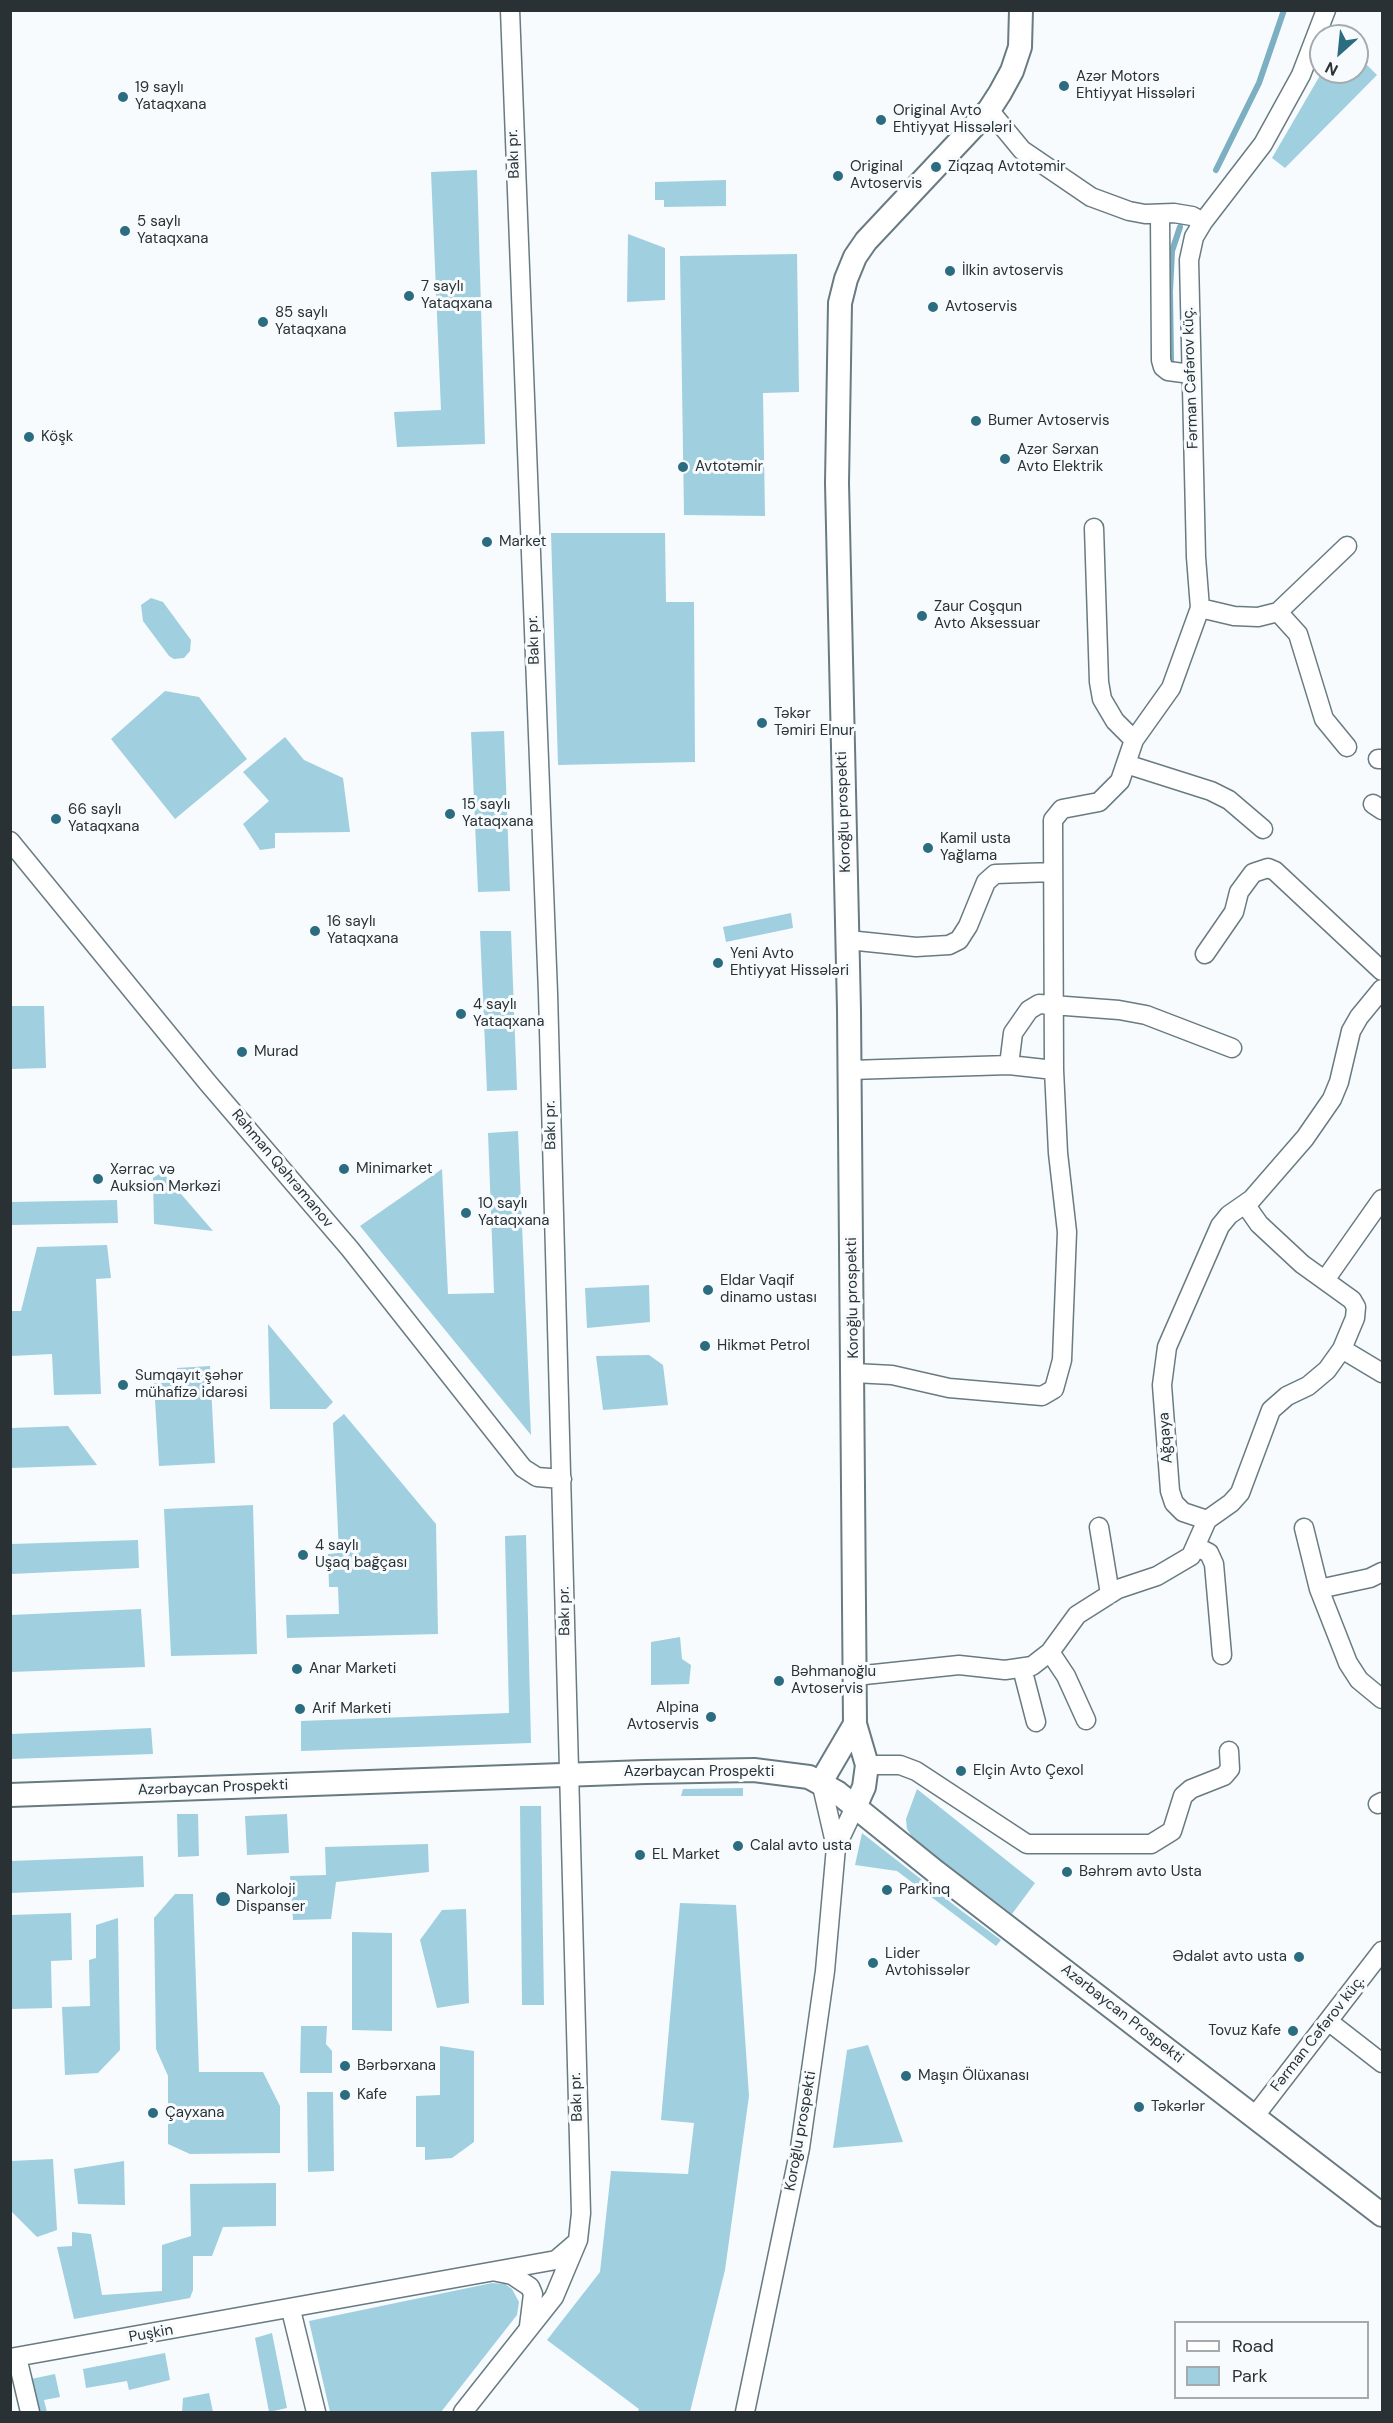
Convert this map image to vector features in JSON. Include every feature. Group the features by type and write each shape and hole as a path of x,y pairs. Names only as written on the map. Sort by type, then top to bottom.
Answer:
{"street":[{"path":"496,10 511,42"},
{"name":"Bakı pr.","path":"463,2412 554,2297 578,2241 581,2213 548,993 510,10"},
{"name":"Koroğlu prospekti","path":"855,1724 850,1070 837,483 840,303 850,268 866,241 989,110 1012,71 1020,47 1021,10"},
{"name":"Fərman Cəfərov küç.","path":"1200,608 1196,557 1189,260 1194,237 1203,222 1263,144 1301,75 1326,10"},
{"path":"989,110 1022,150 1091,197 1129,211 1173,213 1192,216 1203,222"},
{"path":"1160,214 1161,360 1163,368 1168,371 1191,374"},
{"path":"1094,528 1099,682 1102,699 1115,722 1134,740"},
{"path":"854,1373 892,1375 949,1388 1042,1396 1054,1389 1062,1360 1067,1232 1058,1153 1054,1070 1053,820 1062,809 1099,802 1108,796 1120,781 1134,740 1171,688 1200,608 1234,616 1258,617 1278,612 1347,546"},
{"path":"1278,612 1299,634 1324,719 1347,747"},
{"path":"1126,764 1211,791 1229,800 1263,830"},
{"name":"Rəhman Qəhrəmanov","path":"10,841 208,1083 350,1249 523,1468 537,1477 562,1479"},
{"path":"1205,954 1234,912 1239,892 1253,873 1268,868 1275,871 1383,971"},
{"path":"848,940 916,947 950,945 959,940 968,926 986,882 995,873 1053,872"},
{"name":"Ağqaya","path":"1207,1520 1183,1512 1174,1503 1170,1491 1163,1364 1167,1347 1220,1226 1229,1215 1245,1204 1276,1169 1297,1150 1332,1099 1339,1082 1351,1031 1359,1017 1383,989"},
{"path":"1009,1065 1013,1033 1029,1010 1039,1004 1146,1015 1232,1048"},
{"path":"850,1070 1009,1065 1054,1070"},
{"path":"1325,1280 1383,1199"},
{"path":"855,1676 959,1665 1005,1670 1032,1666 1050,1652 1077,1615 1110,1594 1157,1576 1191,1556 1197,1547 1207,1520 1231,1503 1240,1493 1271,1410 1287,1396 1308,1386 1327,1370 1342,1349 1355,1318 1356,1307 1343,1291 1302,1264 1259,1224 1245,1204"},
{"path":"1342,1349 1383,1373"},
{"path":"1099,1527 1110,1594"},
{"path":"1304,1528 1319,1589 1348,1663 1359,1680 1383,1699"},
{"path":"1197,1547 1209,1553 1214,1564 1222,1655"},
{"path":"1319,1589 1370,1578 1383,1572"},
{"path":"1050,1652 1066,1676 1086,1720"},
{"path":"1022,1668 1036,1722"},
{"path":"836,1847 864,1787 867,1765 855,1724"},
{"path":"836,1847 821,1782 855,1724"},
{"path":"867,1765 900,1765 916,1771 1027,1844 1151,1844 1172,1831 1183,1796 1224,1776 1230,1769 1229,1751"},
{"name":"Azərbaycan Prospekti","path":"10,1795 754,1770 783,1772 821,1782 1383,2215"},
{"name":"Koroğlu prospekti","path":"745,2412 810,2085 825,1971 836,1847"},
{"name":"Fərman Cəfərov küç.","path":"1254,2117 1383,1951"},
{"path":"1328,2021 1383,2063"},
{"name":"Puşkin","path":"14,2358 291,2310 556,2260 578,2241"},
{"path":"491,2271 512,2275 530,2287 533,2294 533,2305 528,2331"},
{"path":"291,2310 316,2412"},
{"path":"14,2358 30,2412"}],"green space":[{"path":"1369,67 1377,75 1369,83"},
{"path":"1315,84 1368,84 1285,168 1272,158"},
{"path":"477,170 485,444 397,447 394,412 441,410 431,172"},
{"path":"726,180 726,206 664,207 664,200 655,200 655,182"},
{"path":"628,234 665,248 665,300 627,302"},
{"path":"797,254 799,392 763,393 765,516 684,515 680,256"},
{"path":"551,533 665,533 666,602 694,602 695,762 558,765"},
{"path":"151,598 163,602 191,640 190,651 184,658 174,659 169,656 143,621 141,605"},
{"path":"165,691 199,697 247,759 175,819 111,739"},
{"path":"504,731 510,891 478,892 471,732"},
{"path":"285,737 304,760 343,778 350,832 275,833 275,848 260,850 243,824 269,801 243,772"},
{"path":"791,913 793,928 726,942 723,927"},
{"path":"480,931 511,931 517,1090 487,1091"},
{"path":"11,1006 44,1006 46,1068 11,1069"},
{"path":"518,1131 531,1435 360,1226 442,1169 448,1294 494,1293 488,1133"},
{"path":"162,1172 213,1231 154,1224 153,1178"},
{"path":"117,1200 118,1223 11,1225 11,1202"},
{"path":"107,1245 111,1278 96,1279 101,1394 54,1395 52,1354 11,1356 11,1311 21,1311 37,1247"},
{"path":"649,1285 650,1322 587,1328 585,1288"},
{"path":"268,1324 333,1402 326,1409 270,1409"},
{"path":"649,1355 663,1365 668,1405 603,1410 596,1356"},
{"path":"210,1366 215,1463 159,1466 154,1383 177,1382 177,1368"},
{"path":"344,1414 436,1524 438,1634 287,1638 286,1615 339,1614 338,1587 329,1587 328,1554 339,1553 333,1423"},
{"path":"68,1426 97,1465 11,1468 11,1428"},
{"path":"253,1505 257,1654 171,1656 164,1509"},
{"path":"526,1535 531,1743 301,1751 301,1721 509,1713 505,1536"},
{"path":"138,1540 139,1568 11,1574 11,1544"},
{"path":"141,1609 145,1667 11,1672 11,1615"},
{"path":"680,1637 682,1659 691,1665 689,1684 651,1685 651,1642"},
{"path":"151,1728 153,1754 11,1759 11,1734"},
{"path":"743,1788 743,1796 681,1796 683,1789"},
{"path":"917,1789 1035,1883 1012,1914 914,1840 907,1829 906,1819"},
{"path":"520,1806 541,1806 544,2005 522,2005"},
{"path":"177,1814 198,1814 199,1856 178,1857"},
{"path":"287,1814 289,1853 247,1855 245,1816"},
{"path":"862,1833 1001,1940 996,1946 897,1871 855,1865"},
{"path":"428,1844 429,1872 336,1882 331,1919 293,1920 290,1876 326,1875 325,1847"},
{"path":"143,1856 144,1887 11,1893 11,1861"},
{"path":"175,1894 193,1894 199,2072 263,2072 280,2106 280,2153 190,2154 168,2144 168,2076 156,2049 154,1918"},
{"path":"680,1903 736,1905 749,2096 725,2270 690,2412 638,2412 639,2409 547,2340 600,2272 611,2171 688,2174 694,2123 661,2120"},
{"path":"466,1909 469,2003 437,2008 420,1940 442,1910"},
{"path":"71,1913 72,1960 51,1961 52,2008 11,2009 11,1915"},
{"path":"118,1918 120,2050 98,2073 65,2075 62,2007 90,2006 89,1960 96,1958 96,1925"},
{"path":"352,1932 392,1933 392,2031 352,2030"},
{"path":"301,2026 327,2026 326,2044 332,2051 332,2073 300,2073"},
{"path":"868,2045 903,2142 833,2148 847,2050"},
{"path":"440,2046 474,2051 474,2142 452,2158 425,2160 425,2147 416,2147 416,2096 440,2095"},
{"path":"307,2092 333,2092 334,2171 308,2172"},
{"path":"53,2159 57,2230 37,2237 11,2211 11,2161"},
{"path":"124,2161 125,2205 78,2204 74,2169"},
{"path":"276,2183 276,2226 223,2227 212,2256 193,2256 193,2290 190,2298 74,2319 57,2247 72,2246 72,2232 91,2234 102,2295 162,2291 162,2245 191,2236 190,2184"},
{"path":"492,2283 505,2284 512,2289 519,2302 517,2315 441,2412 330,2412 309,2321"},
{"path":"272,2333 287,2408 269,2412 255,2338"},
{"path":"165,2353 170,2380 129,2390 127,2381 86,2388 83,2369"},
{"path":"55,2374 60,2397 44,2400 47,2412 36,2412 31,2379"},
{"path":"209,2393 213,2412 182,2412 183,2398"}],"waterway":[{"path":"1216,170 1259,83 1284,10"},
{"path":"1171,362 1172,251 1180,227"}],"place":[{"name":"Azər Motors Ehtiyyat Hissələri","path":"1064,86"},
{"name":"19 saylı Yataqxana","path":"123,97"},
{"name":"Original Avto Ehtiyyat Hissələri","path":"881,120"},
{"name":"Ziqzaq Avtotəmir","path":"936,167"},
{"name":"Original Avtoservis","path":"838,176"},
{"name":"5 saylı Yataqxana","path":"125,231"},
{"name":"İlkin avtoservis","path":"950,271"},
{"name":"7 saylı Yataqxana","path":"409,296"},
{"name":"Avtoservis","path":"933,307"},
{"name":"85 saylı Yataqxana","path":"263,322"},
{"name":"Bumer Avtoservis","path":"976,421"},
{"name":"Köşk","path":"29,437"},
{"name":"Azər Sərxan Avto Elektrik","path":"1005,459"},
{"name":"Avtotəmir","path":"683,467"},
{"name":"Market","path":"487,542"},
{"name":"Zaur Coşqun Avto Aksessuar","path":"922,616"},
{"name":"Təkər Təmiri Elnur","path":"762,723"},
{"name":"15 saylı Yataqxana","path":"450,814"},
{"name":"66 saylı Yataqxana","path":"56,819"},
{"name":"Kamil usta Yağlama","path":"928,848"},
{"name":"16 saylı Yataqxana","path":"315,931"},
{"name":"Yeni Avto Ehtiyyat Hissələri","path":"718,963"},
{"name":"4 saylı Yataqxana","path":"461,1014"},
{"name":"Murad","path":"242,1052"},
{"name":"Minimarket","path":"344,1169"},
{"name":"Xərrac və Auksion Mərkəzi","path":"98,1179"},
{"name":"10 saylı Yataqxana","path":"466,1213"},
{"name":"Eldar Vaqif dinamo ustası","path":"708,1290"},
{"name":"Hikmət Petrol","path":"705,1346"},
{"name":"Sumqayıt şəhər mühafizə idarəsi","path":"123,1385"},
{"name":"4 saylı Uşaq bağçası","path":"303,1555"},
{"name":"Anar Marketi","path":"297,1669"},
{"name":"Bəhmanoğlu Avtoservis","path":"779,1681"},
{"name":"Arif Marketi","path":"300,1709"},
{"name":"Alpina Avtoservis","path":"711,1717"},
{"name":"Elçin Avto Çexol","path":"961,1771"},
{"name":"Calal avto usta","path":"738,1846"},
{"name":"EL Market","path":"640,1855"},
{"name":"Bəhrəm avto Usta","path":"1067,1872"},
{"name":"Parkinq","path":"887,1890"},
{"name":"Narkoloji Dispanser","path":"223,1899"},
{"name":"Ədalət avto usta","path":"1299,1957"},
{"name":"Lider Avtohissələr","path":"873,1963"},
{"name":"Tovuz Kafe","path":"1293,2031"},
{"name":"Bərbərxana","path":"345,2066"},
{"name":"Maşın Ölüxanası","path":"906,2076"},
{"name":"Kafe","path":"345,2095"},
{"name":"Təkərlər","path":"1139,2107"},
{"name":"Çayxana","path":"153,2113"}]}
